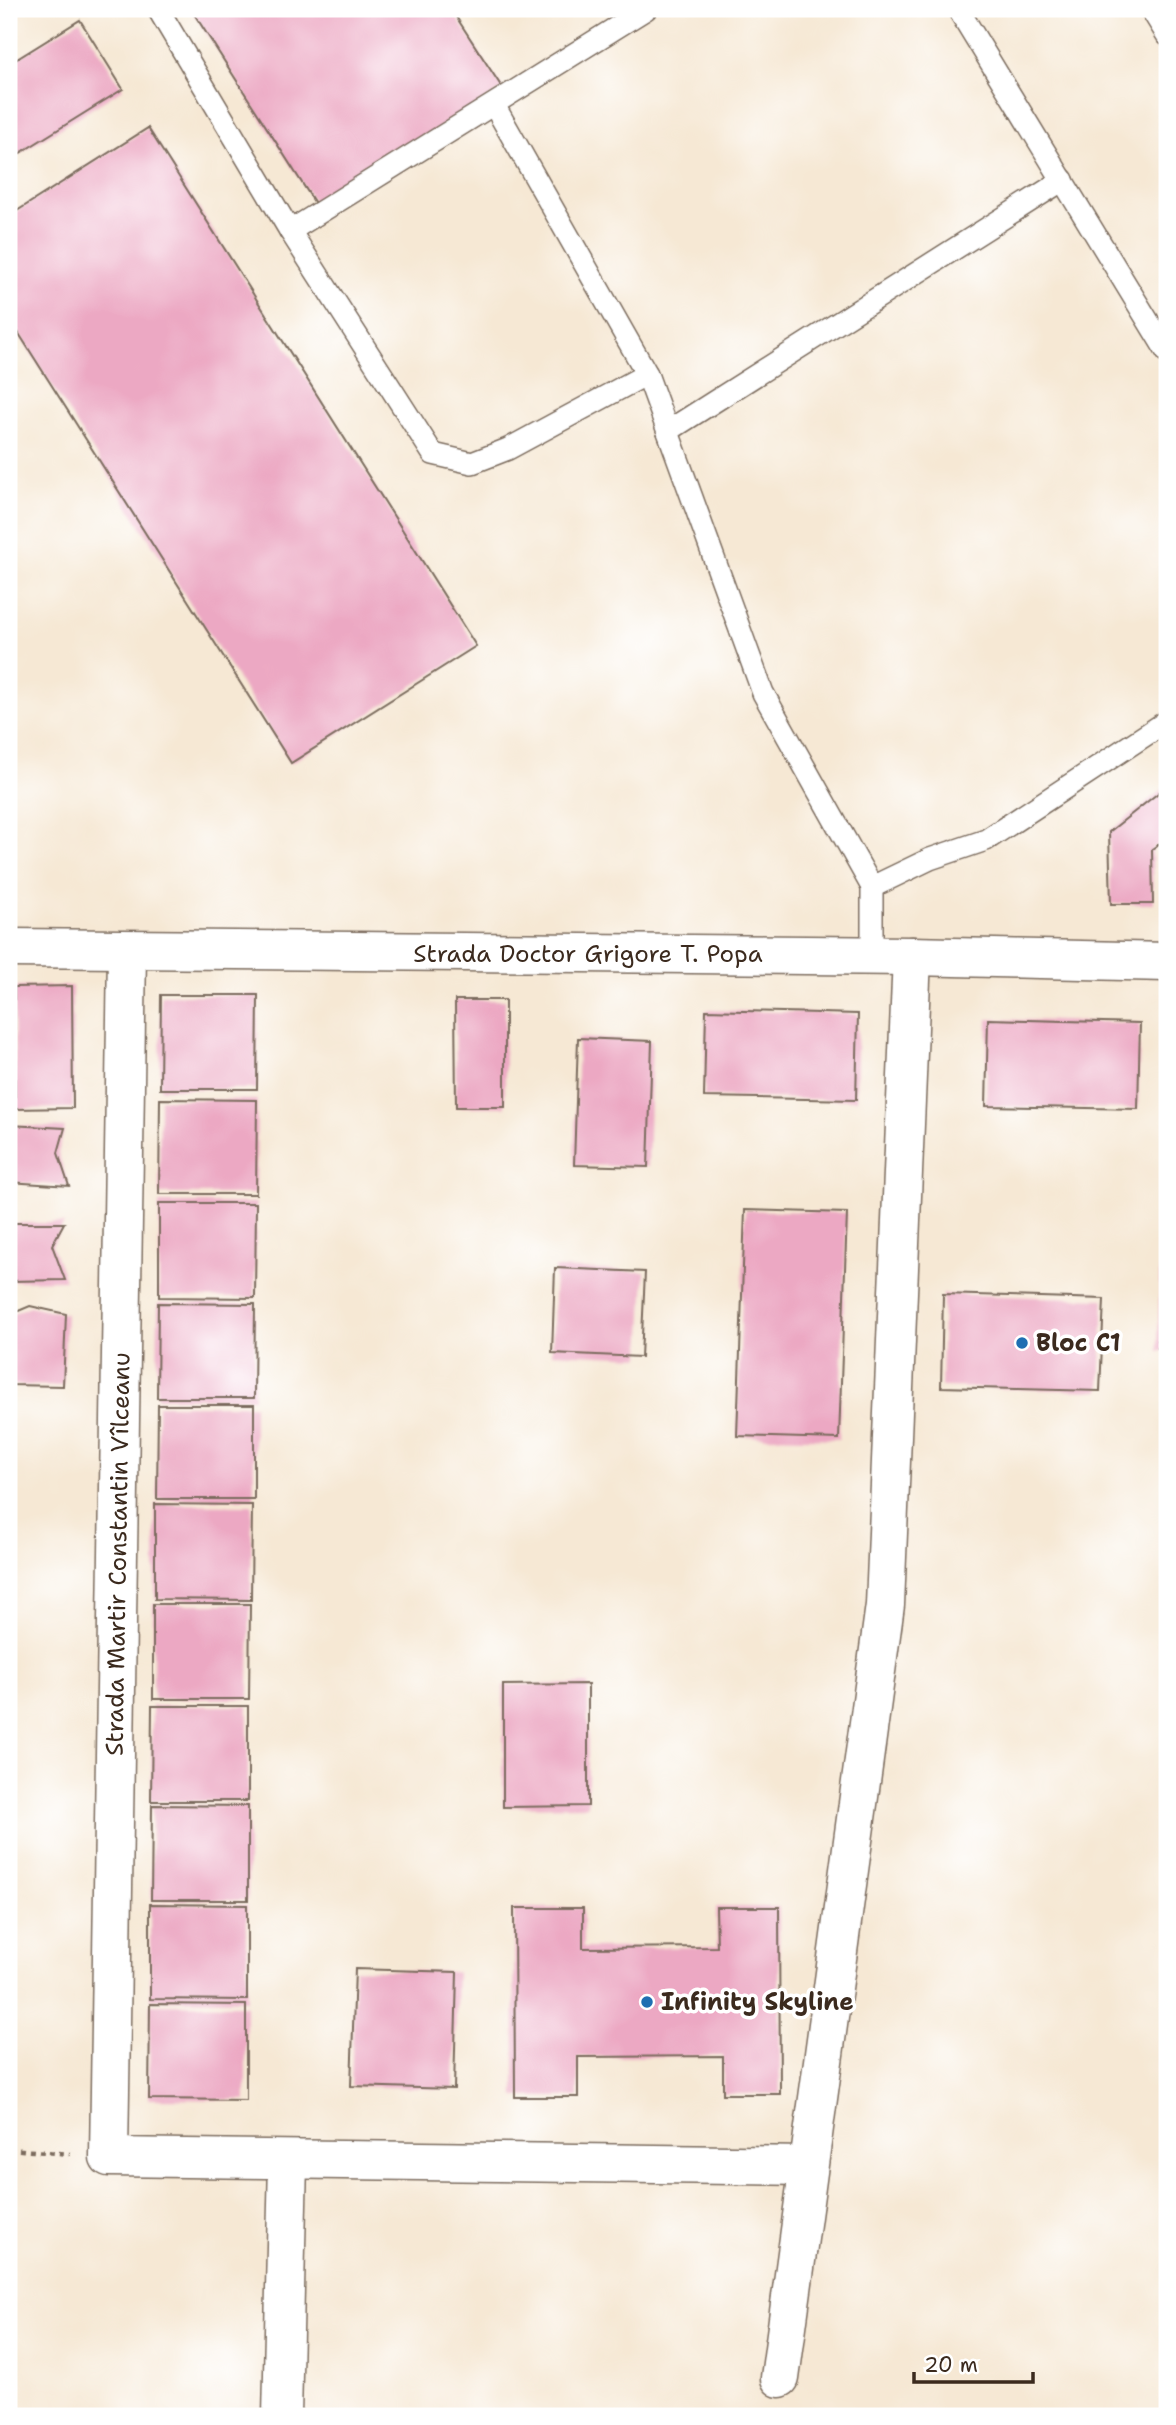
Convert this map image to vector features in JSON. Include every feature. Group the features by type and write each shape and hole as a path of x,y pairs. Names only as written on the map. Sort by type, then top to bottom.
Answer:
{"street":[{"name":"Strada Doctor Grigore T. Popa","path":"9,948 912,956 1167,962"},
{"name":"Strada Martir Constantin Vîlceanu","path":"109,2157 127,951"},
{"path":"780,2378 885,1605 912,956"},
{"path":"109,2157 288,2162 808,2166"},
{"path":"282,2416 288,2162"}],"lane":[{"path":"158,9 290,232 433,454 471,463 508,449 647,374"},
{"path":"290,232 646,9"},
{"path":"958,9 1063,180 1160,323 1167,352"},
{"path":"1151,9 1167,35"},
{"path":"494,105 647,374 763,693 872,887 872,956"},
{"path":"668,431 1063,180"},
{"path":"872,887 930,859 986,840 1167,721"}],"path":[{"path":"9,2149 109,2157"}],"building":[{"path":"191,9 451,9 503,89 318,208"},
{"path":"80,20 123,89 9,160 9,64"},
{"path":"148,128 476,646 291,763 9,318 9,216"},
{"path":"1167,786 1167,838 1152,849 1153,904 1111,904 1109,832"},
{"path":"72,986 73,1108 15,1109 14,987"},
{"path":"161,995 258,995 257,1089 160,1089"},
{"path":"455,1000 505,1000 505,1107 456,1107"},
{"path":"706,1010 858,1014 856,1100 704,1097"},
{"path":"988,1019 1140,1023 1138,1109 986,1106"},
{"path":"578,1038 652,1041 648,1167 574,1165"},
{"path":"160,1099 257,1100 256,1194 159,1194"},
{"path":"9,1125 65,1128 58,1153 69,1186 9,1182"},
{"path":"159,1203 256,1203 255,1298 159,1297"},
{"path":"745,1210 847,1213 839,1439 737,1436"},
{"path":"9,1223 64,1223 52,1245 65,1280 9,1281"},
{"path":"1160,1250 1167,1250 1167,1351 1158,1351"},
{"path":"555,1268 645,1272 641,1357 552,1353"},
{"name":"Bloc C1","path":"943,1294 1104,1299 1100,1391 941,1387"},
{"path":"158,1303 255,1304 254,1398 157,1398"},
{"path":"30,1306 66,1314 63,1386 9,1385 9,1315"},
{"path":"158,1405 254,1405 254,1499 157,1499"},
{"path":"155,1504 252,1505 251,1600 155,1599"},
{"path":"153,1604 250,1604 249,1699 153,1699"},
{"path":"588,1684 588,1806 503,1807 503,1685"},
{"path":"152,1706 248,1706 248,1801 151,1801"},
{"path":"152,1805 248,1806 248,1900 151,1900"},
{"path":"150,1904 247,1905 247,2000 150,1999"},
{"name":"Infinity Skyline","path":"716,1907 779,1907 780,2094 723,2094 723,2056 578,2057 578,2097 515,2097 514,1908 583,1908 583,1948 717,1947"},
{"path":"355,1969 457,1972 454,2089 351,2086"},
{"path":"150,2004 246,2005 246,2100 149,2099"}],"place":[{"name":"Bloc C1","path":"1022,1343"},
{"name":"Infinity Skyline","path":"647,2002"}]}
